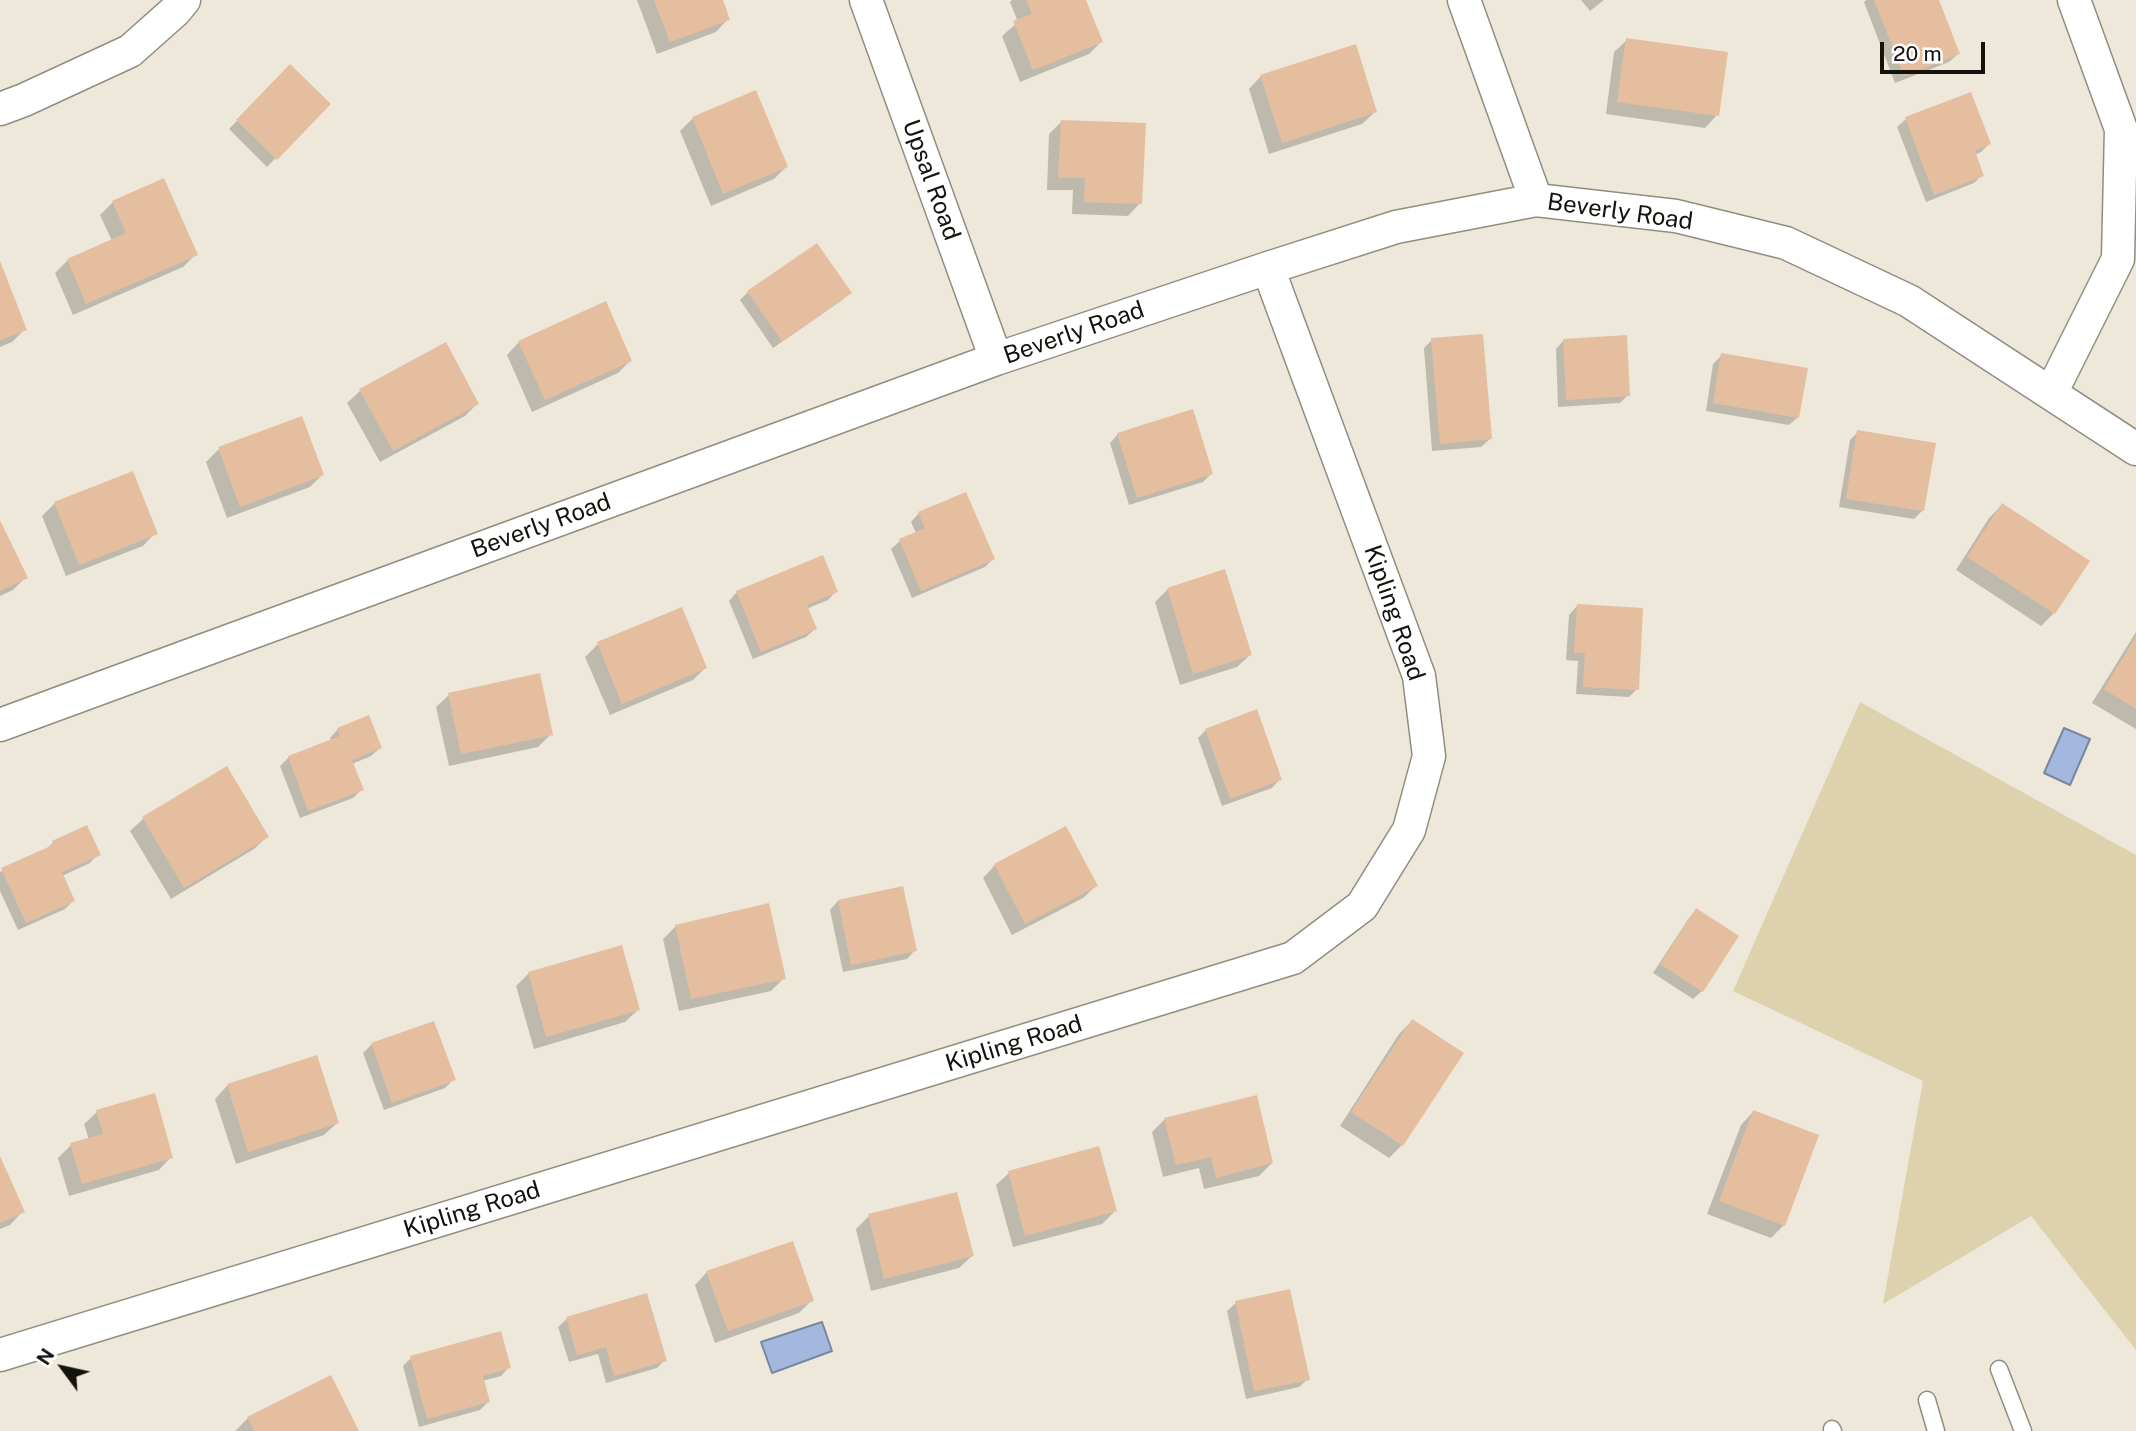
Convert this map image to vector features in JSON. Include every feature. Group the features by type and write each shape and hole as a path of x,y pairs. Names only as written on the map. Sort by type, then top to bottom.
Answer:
{"street":[{"path":"0,109 130,51 184,0"},
{"name":"Upsal Road","path":"866,0 996,359"},
{"path":"1464,0 1536,200"},
{"path":"2051,393 2118,259 2121,129 2074,0"},
{"name":"Beverly Road","path":"0,725 996,359 1396,228 1536,200 1676,216 1786,243 1909,301 2136,449"},
{"name":"Kipling Road","path":"0,1355 1293,958 1362,905 1409,830 1429,756 1419,676 1268,268"}],"lane":[{"path":"1999,1369 2023,1431"},
{"path":"1927,1400 1936,1431"}],"shaded area":[{"path":"1860,702 2136,855 2136,1350 2031,1216 1883,1304 1923,1081 1733,991"}],"water":[{"path":"2064,728 2090,739 2070,785 2044,773"},
{"path":"822,1322 832,1351 772,1373 761,1342"}],"building":[{"path":"654,0 723,0 730,20 670,42"},
{"path":"1026,0 1086,0 1103,42 1033,70 1013,21 1032,14"},
{"path":"1874,0 1939,0 1960,54 1904,76"},
{"path":"1626,38 1728,52 1719,116 1617,102"},
{"path":"1356,44 1377,112 1282,143 1260,75"},
{"path":"290,64 331,104 277,160 236,120"},
{"path":"756,90 788,167 723,194 692,117"},
{"path":"1971,92 1991,144 1975,151 1984,176 1934,195 1905,117"},
{"path":"1061,120 1146,123 1142,204 1084,202 1085,178 1058,178"},
{"path":"164,178 198,255 86,304 67,259 126,233 112,201"},
{"path":"817,243 852,293 782,341 747,291"},
{"path":"0,261 27,330 0,340"},
{"path":"606,301 632,361 545,400 518,341"},
{"path":"1483,334 1492,439 1440,444 1431,338"},
{"path":"1627,335 1630,396 1566,400 1563,339"},
{"path":"446,342 479,404 393,451 359,389"},
{"path":"1721,353 1808,368 1799,418 1713,403"},
{"path":"1193,409 1213,474 1137,498 1117,433"},
{"path":"302,416 324,475 240,507 218,447"},
{"path":"1857,430 1936,443 1924,511 1846,499"},
{"path":"133,471 158,534 79,565 54,502"},
{"path":"966,492 995,559 921,591 899,539 925,528 918,512"},
{"path":"2002,503 2090,561 2055,614 1967,557"},
{"path":"0,520 28,578 0,591"},
{"path":"823,555 838,592 807,605 817,629 761,652 736,591"},
{"path":"1225,569 1252,655 1193,674 1167,588"},
{"path":"1577,604 1643,608 1639,690 1583,687 1585,653 1574,653"},
{"path":"682,607 707,668 622,704 597,642"},
{"path":"2136,636 2136,709 2104,689"},
{"path":"540,673 553,735 461,754 448,693"},
{"path":"1257,709 1282,780 1230,799 1205,729"},
{"path":"369,715 382,748 352,760 364,790 308,811 288,756 340,736 337,728"},
{"path":"227,766 269,837 184,888 142,817"},
{"path":"87,825 101,855 62,872 75,901 26,923 1,868 53,845 52,841"},
{"path":"1066,826 1098,886 1025,924 994,864"},
{"path":"903,886 917,951 851,965 838,900"},
{"path":"769,903 786,979 691,999 675,925"},
{"path":"1696,908 1739,936 1703,992 1660,964"},
{"path":"622,945 640,1010 546,1037 528,972"},
{"path":"1412,1019 1464,1053 1403,1146 1351,1112"},
{"path":"434,1021 456,1080 392,1103 371,1043"},
{"path":"317,1055 339,1123 248,1152 227,1084"},
{"path":"155,1093 173,1158 82,1184 70,1143 103,1134 96,1110"},
{"path":"1257,1095 1273,1163 1216,1178 1211,1157 1176,1165 1164,1118"},
{"path":"1753,1110 1819,1135 1785,1226 1719,1201"},
{"path":"1099,1146 1117,1211 1025,1236 1008,1171"},
{"path":"0,1156 25,1212 0,1223"},
{"path":"957,1192 974,1256 884,1279 868,1214"},
{"path":"793,1241 814,1301 728,1331 706,1271"},
{"path":"1290,1289 1310,1380 1254,1391 1235,1301"},
{"path":"647,1293 667,1361 614,1376 606,1347 577,1355 566,1317"},
{"path":"501,1331 511,1368 483,1376 490,1402 427,1419 410,1356"},
{"path":"331,1375 359,1431 254,1431 247,1417"}]}
